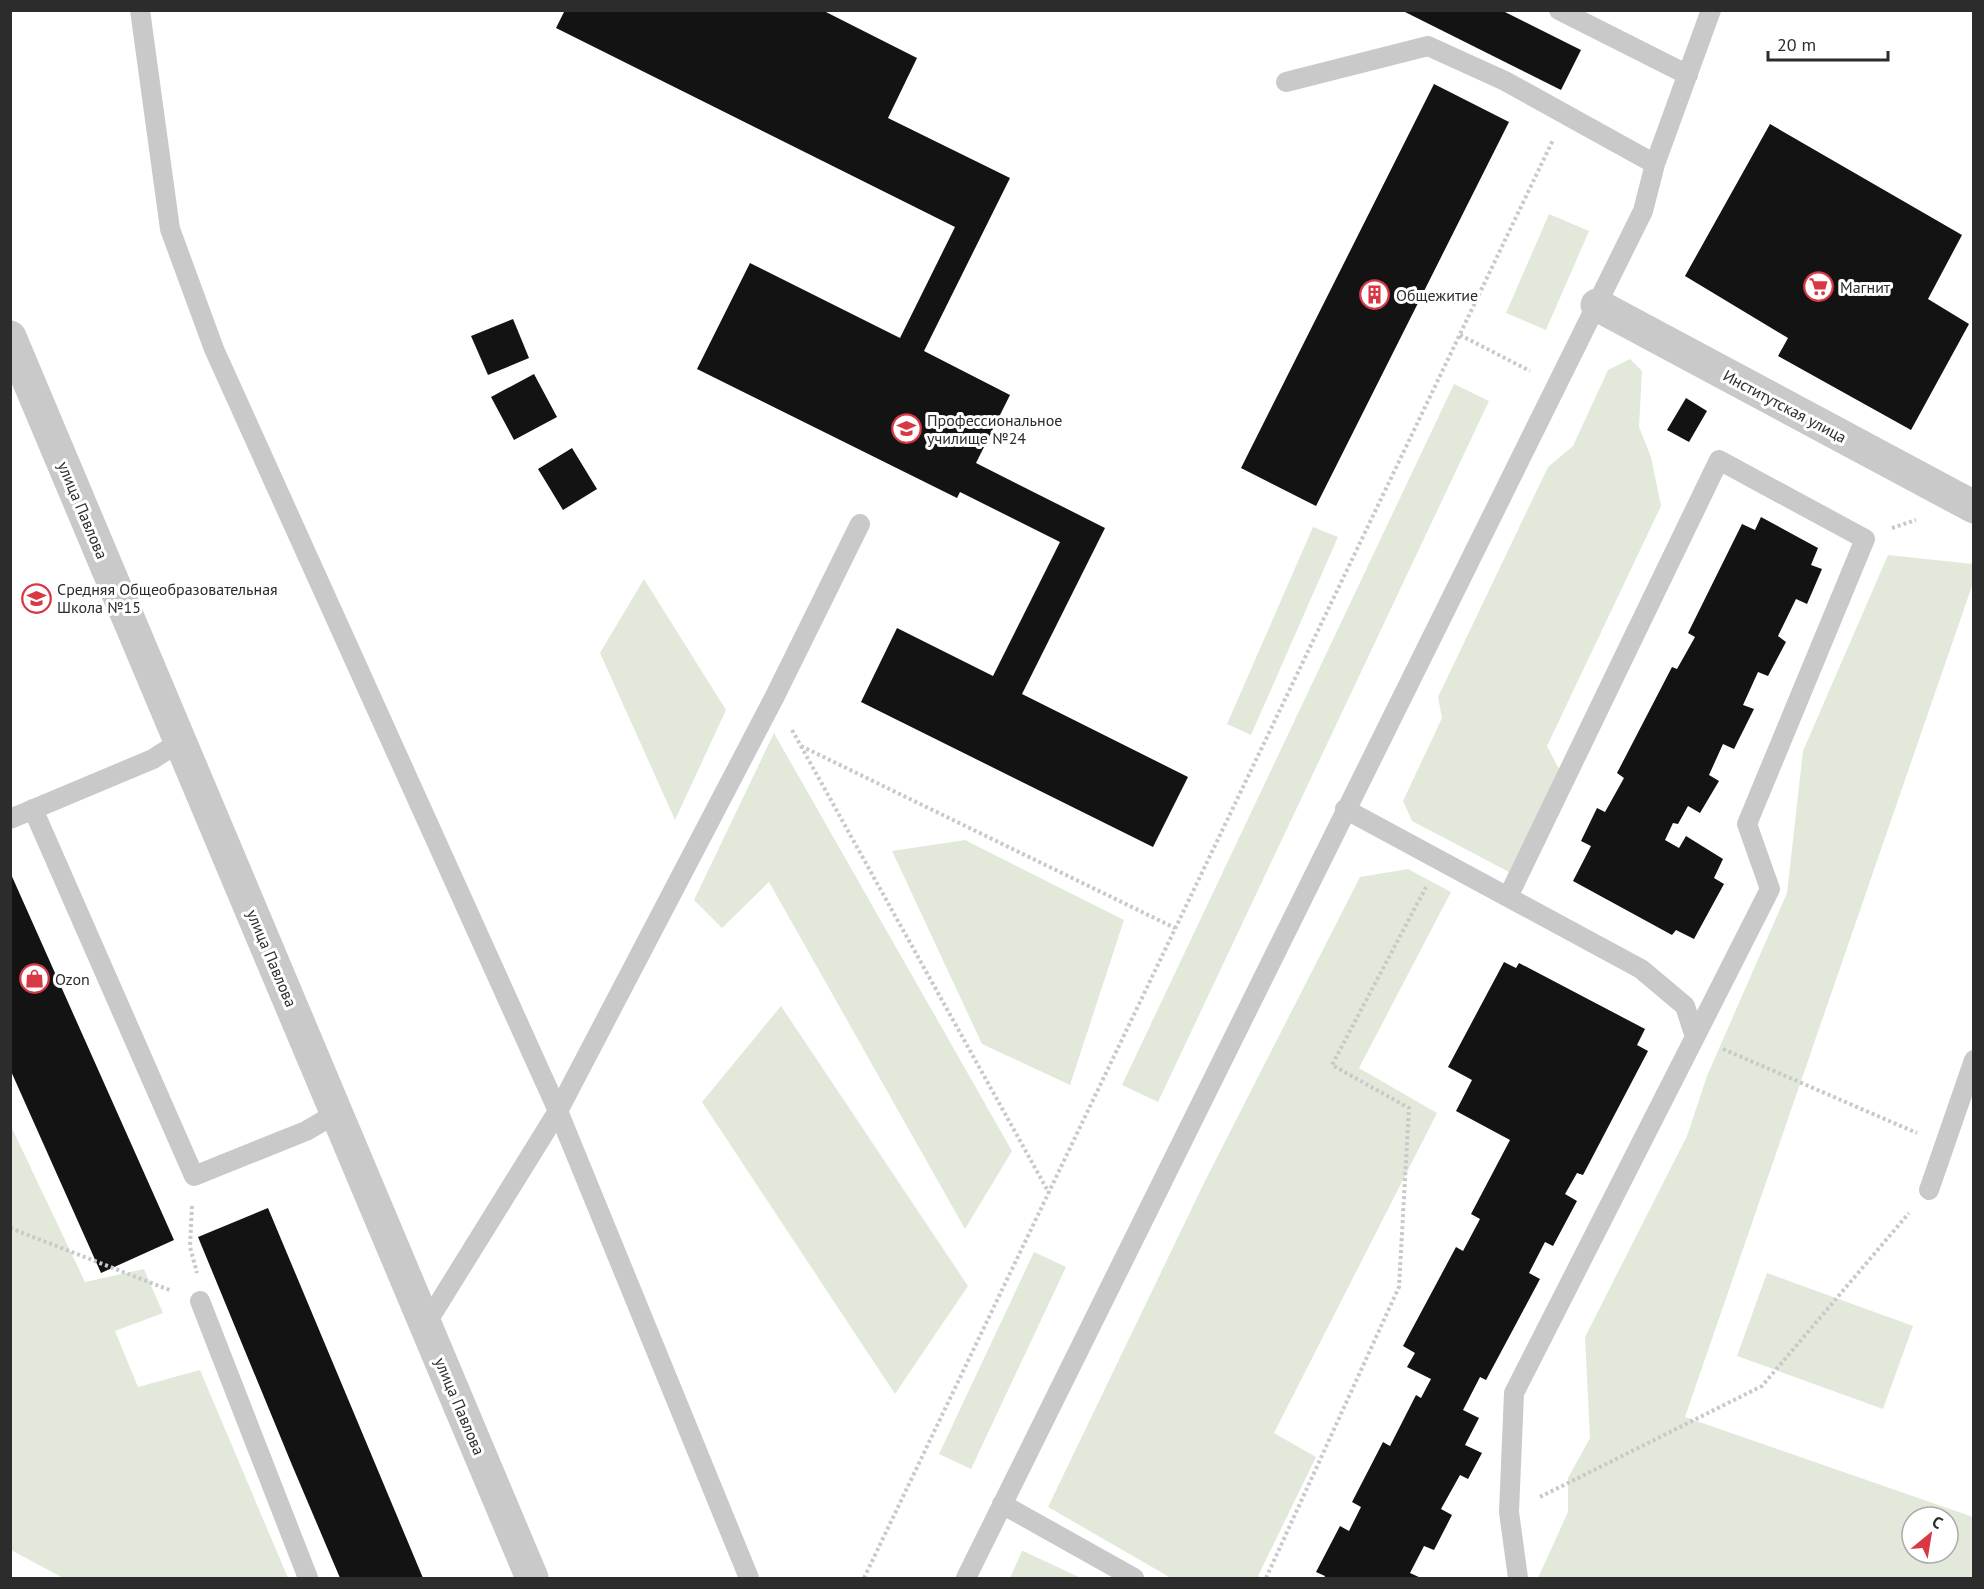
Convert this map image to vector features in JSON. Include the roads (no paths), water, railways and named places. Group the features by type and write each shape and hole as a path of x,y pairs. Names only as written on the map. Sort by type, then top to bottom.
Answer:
{"street":[{"name":"Институтская улица","path":"1597,305 1974,507"},
{"name":"улица Павлова","path":"10,337 532,1578"}],"lane":[{"path":"140,10 170,229 214,349 558,1111 749,1578"},
{"path":"1558,10 1688,75"},
{"path":"966,1578 1643,211 1655,164 1711,10"},
{"path":"1286,82 1428,46 1505,81 1655,164"},
{"path":"1508,897 1719,460 1865,538 1747,824 1770,889 1514,1393 1509,1512 1518,1578"},
{"path":"426,1324 558,1111 774,698 860,524"},
{"path":"10,819 153,759 181,741"},
{"path":"33,809 195,1176 306,1131 337,1113"},
{"path":"1345,809 1641,969 1685,1006 1695,1036"},
{"path":"1929,1190 1974,1060"},
{"path":"200,1301 308,1578"},
{"path":"1002,1504 1134,1578"}],"place":[{"name":"Магнит","path":"1819,287"},
{"name":"Общежитие","path":"1375,295"},
{"name":"Профессиональное училище №24","path":"906,429"},
{"name":"Средняя Общеобразовательная Школа №15","path":"36,598"},
{"name":"Ozon","path":"34,979"}]}
